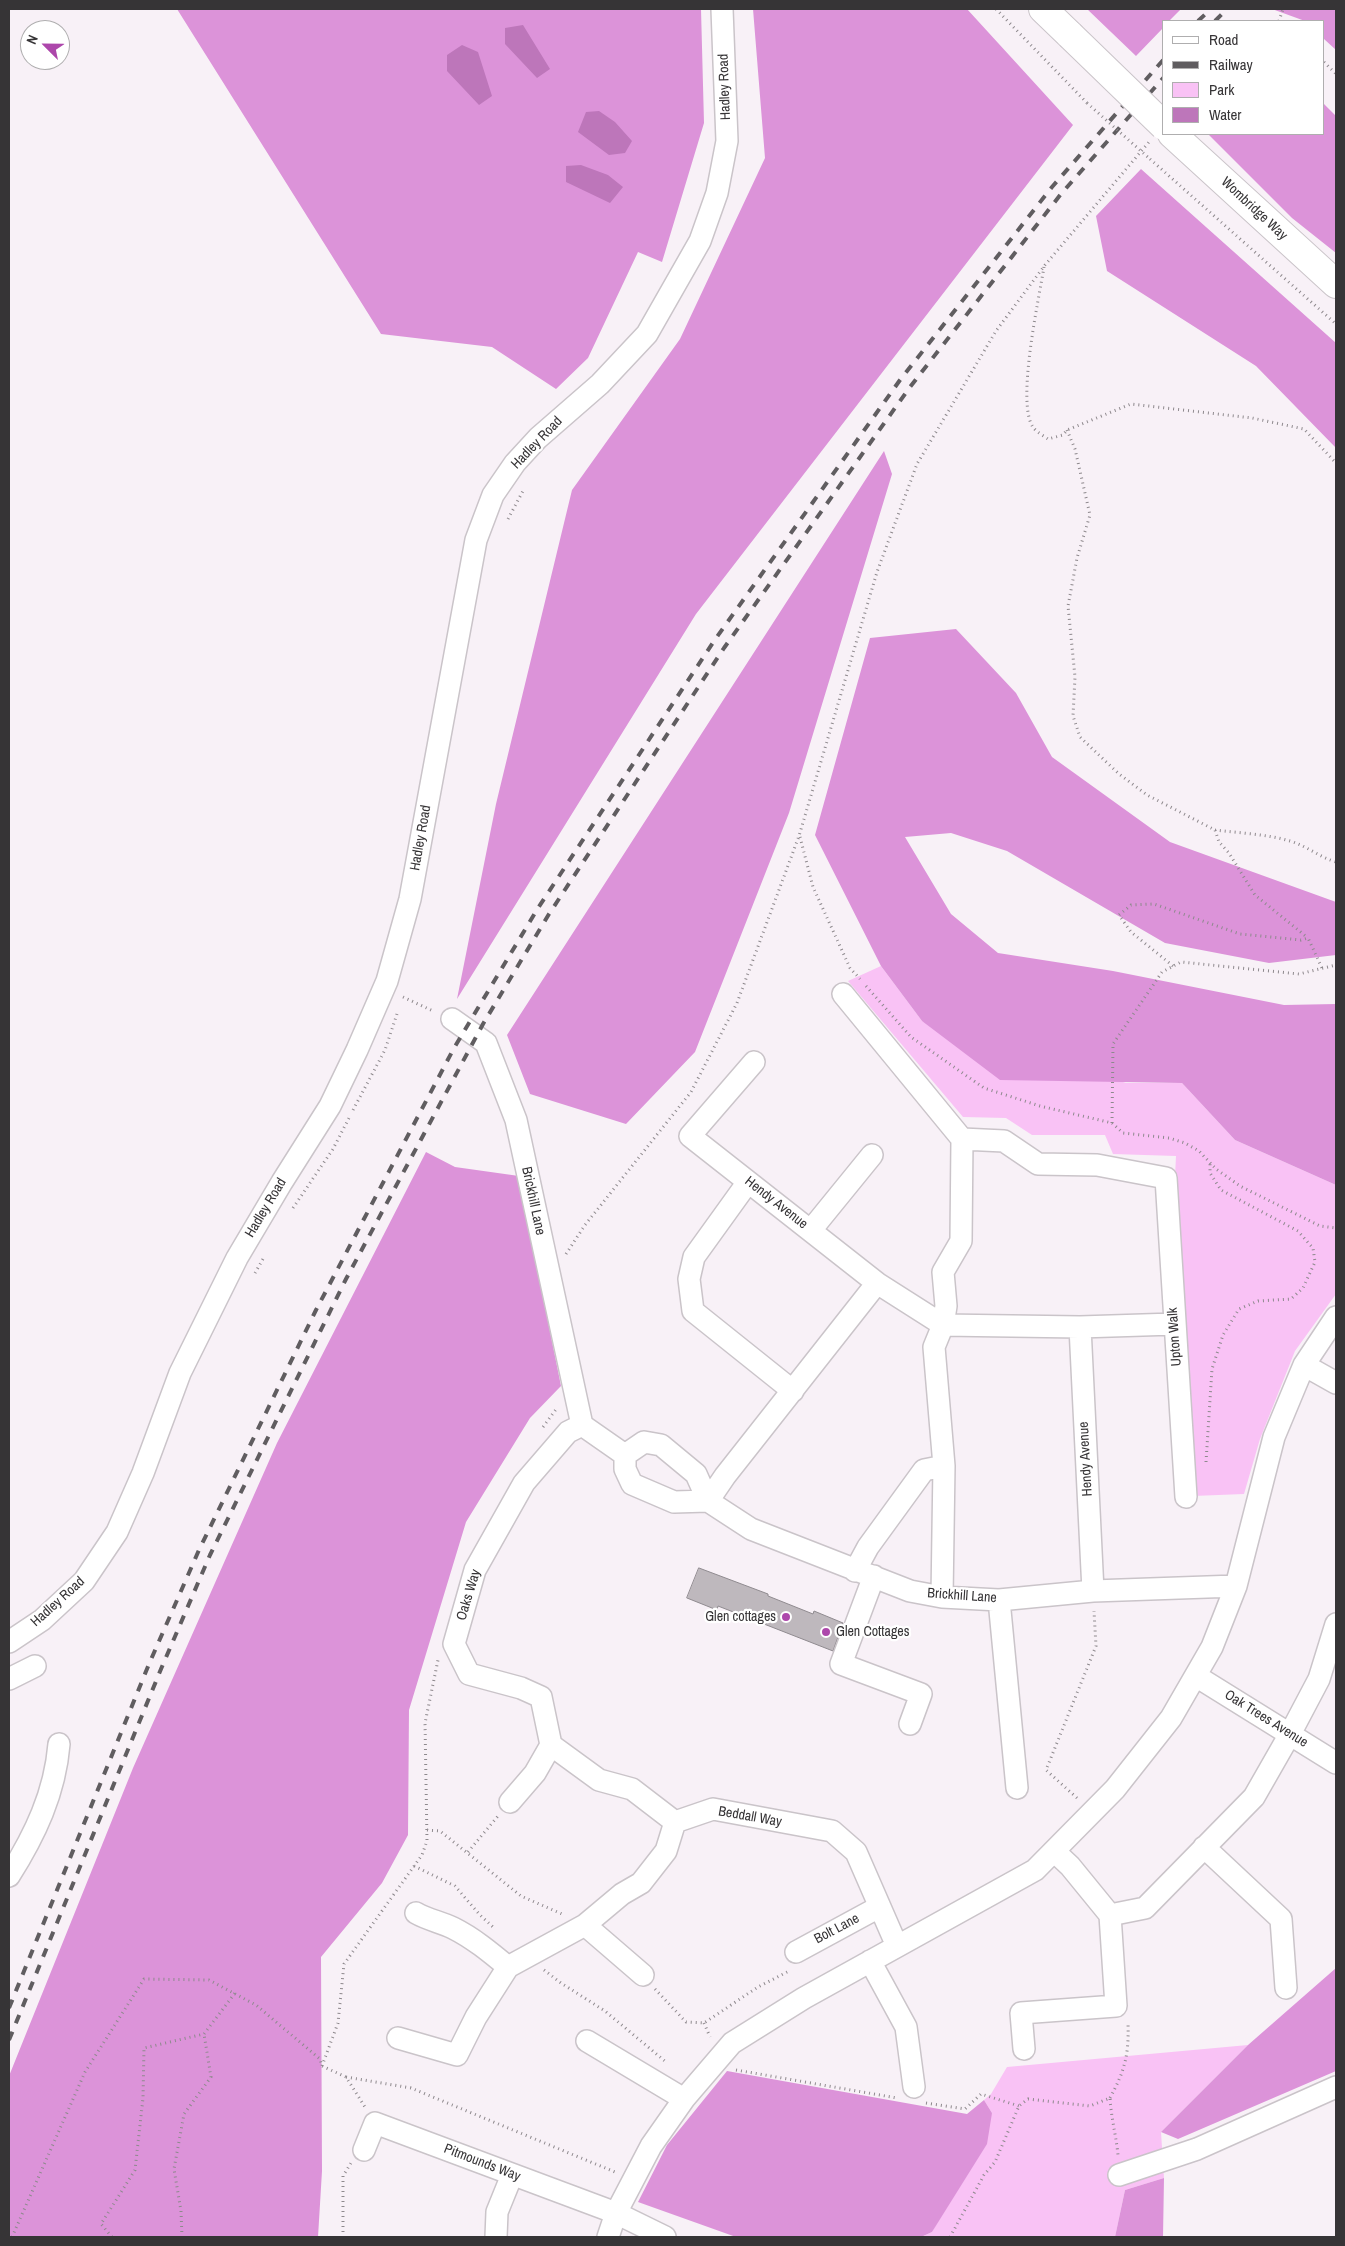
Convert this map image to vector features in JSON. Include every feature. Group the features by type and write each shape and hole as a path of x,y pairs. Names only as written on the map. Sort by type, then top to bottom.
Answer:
{"main road":[{"name":"Wombridge Way","path":"1043,9 1162,131"},
{"name":"Wombridge Way","path":"1166,135 1336,284"}],"street":[{"name":"Hadley Road","path":"9,1642 42,1620 84,1581 117,1532 143,1473 180,1373 237,1258 330,1106 357,1050 384,988 410,899 476,540 493,495 515,463 538,438 600,384 647,334 700,241 717,193 727,141 722,9"},
{"path":"843,994 962,1139 961,1241 943,1272 946,1306 934,1347 944,1466 942,1596"},
{"name":"Brickhill Lane","path":"452,1019 486,1043 516,1120 582,1425"},
{"name":"Hendy Avenue","path":"754,1062 690,1136 877,1282 942,1325"},
{"name":"Upton Walk","path":"962,1139 1004,1141 1038,1164 1097,1164 1166,1178 1186,1497"},
{"path":"811,1230 872,1155"},
{"path":"748,1182 694,1258 689,1279 693,1311 793,1391"},
{"path":"708,1501 725,1476 877,1282"},
{"path":"608,2237 616,2213 651,2146 689,2093 732,2043 804,1998 1035,1870 1115,1789 1171,1718 1212,1648 1236,1586 1274,1437 1304,1365 1336,1317"},
{"path":"942,1325 1080,1327 1174,1324"},
{"name":"Hendy Avenue","path":"1080,1327 1093,1591"},
{"path":"1304,1365 1336,1383"},
{"path":"582,1425 625,1455"},
{"name":"Oaks Way","path":"551,1745 541,1697 521,1688 469,1674 454,1644 475,1570 524,1483 568,1432 582,1425"},
{"path":"625,1455 644,1442 661,1445 696,1474 708,1501"},
{"path":"625,1455 625,1469 632,1484 674,1502 708,1501"},
{"path":"910,1724 921,1694 841,1664 865,1574 868,1547 924,1470 944,1466"},
{"name":"Brickhill Lane","path":"708,1501 751,1529 910,1591 942,1596 999,1600 1093,1591 1236,1586"},
{"path":"999,1600 1017,1788"},
{"path":"1110,1914 1145,1908 1254,1797 1290,1734 1318,1679 1336,1624"},
{"path":"9,1679 35,1666"},
{"name":"Oak Trees Avenue","path":"1196,1676 1336,1763"},
{"path":"13,1869 35,1833 48,1800 56,1771 59,1744"},
{"path":"398,2038 458,2055 476,2017 508,1967 579,1927 622,1894 641,1883 666,1851 675,1822 632,1789 599,1780 551,1745 535,1773 510,1802"},
{"name":"Beddall Way","path":"675,1822 713,1809 832,1831 856,1852 896,1946"},
{"path":"1204,1847 1281,1919 1286,1988"},
{"path":"1024,2049 1021,2013 1116,2006 1110,1914 1070,1866 1054,1851"},
{"name":"Bolt Lane","path":"796,1952 879,1907"},
{"path":"416,1913 427,1919 451,1926 475,1940 508,1967"},
{"path":"579,1927 642,1975"},
{"path":"870,1961 906,2026 910,2096"},
{"path":"587,2041 689,2093"},
{"path":"1119,2175 1197,2150 1336,2087"},
{"path":"358,2156 375,2123"},
{"name":"Pitmounds Way","path":"375,2123 616,2213 665,2237"},
{"path":"496,2237 498,2212 512,2175"}],"path":[{"path":"996,9 1087,103 1336,324"},
{"path":"1325,63 1336,74"},
{"path":"550,1277 585,1225 691,1092 738,1003 799,836 877,572 917,464 996,331 1044,265 1164,135"},
{"path":"1044,265 1027,372 1027,406 1033,427 1048,439 1063,435 1067,430 1131,404 1252,418 1304,429 1336,463"},
{"path":"1067,430 1075,449 1090,515 1077,558 1068,606 1076,677 1073,716 1080,737 1119,774 1148,795 1215,830 1287,840 1308,847 1323,858 1336,862"},
{"path":"1215,830 1219,842 1229,853 1255,895 1308,938 1322,968"},
{"path":"799,836 813,887 850,968 911,1037 984,1088 1040,1106 1112,1123 1123,1133 1169,1138 1185,1143 1199,1150 1210,1162 1240,1186 1320,1226 1336,1228"},
{"path":"1173,966 1131,932 1119,915 1132,905 1154,904 1240,934 1301,940 1308,938"},
{"path":"1112,1123 1113,1044 1162,972 1181,962 1298,974 1336,965"},
{"path":"384,988 452,1019"},
{"path":"1205,1466 1212,1370 1223,1335 1239,1309 1258,1302 1292,1299 1303,1288 1316,1262 1313,1248 1298,1231 1221,1190 1210,1173 1210,1162"},
{"path":"1093,1591 1096,1646 1046,1770 1093,1811"},
{"path":"468,1852 510,1802"},
{"path":"322,2066 338,2023 344,1964 422,1855 427,1841 427,1830 440,1831 520,1896 560,1912 579,1927"},
{"path":"414,1866 455,1886 480,1915 500,1933"},
{"path":"527,1956 561,1983 605,2011 689,2093"},
{"path":"642,1975 686,2022 704,2023"},
{"path":"12,2237 85,2072 144,1979 209,1980 256,2005 320,2059 322,2066 346,2077 411,2088 634,2179"},
{"path":"112,2237 101,2224 135,2170 144,2098 144,2048 204,2034 235,1993"},
{"path":"1116,2006 1128,2017 1129,2044 1123,2073 1110,2098 1111,2112 1116,2131 1119,2175"},
{"path":"182,2237 181,2211 174,2169 184,2114 211,2076 204,2034"},
{"path":"719,2059 733,2069 910,2096 965,2109 980,2094 1020,2106"},
{"path":"346,2077 375,2123"},
{"path":"950,2237 984,2175 995,2162 1020,2106 1028,2099 1090,2106 1110,2098"},
{"path":"343,2237 343,2176 358,2156"}],"green space":[{"path":"881,966 922,1021 1126,1083 1182,1083 1235,1140 1336,1185 1336,1294 1295,1351 1260,1439 1244,1494 1193,1496 1188,1347 1174,1198 1176,1156 1113,1154 1105,1135 1032,1135 1006,1118 963,1117 848,981"},
{"path":"1248,2045 1161,2132 1164,2178 1125,2190 1115,2237 921,2237 932,2232 992,2113 984,2100 991,2094 1007,2067"}],"shaded area":[{"path":"177,9 701,9 704,123 662,262 638,252 588,358 556,389 492,347 381,334"},
{"path":"753,9 967,9 1073,125 696,614 457,999 496,804 572,490 680,339 765,158"},
{"path":"1087,9 1181,9 1170,20 1162,20 1162,29 1136,56"},
{"path":"1272,9 1336,9 1336,50 1325,40 1325,20 1302,20"},
{"path":"1325,105 1336,116 1336,253 1292,218 1209,135 1325,135"},
{"path":"1141,169 1336,343 1336,448 1256,366 1107,271 1096,216"},
{"path":"884,451 892,474 789,813 695,1052 626,1124 530,1094 507,1035"},
{"path":"956,629 1016,693 1052,757 1170,842 1336,902 1336,955 1269,963 1165,943 1007,851 951,833 905,837 951,914 998,953 1113,971 1284,1005 1336,1004 1336,1185 1235,1140 1182,1083 1000,1080 922,1021 881,966 815,835 870,638"},
{"path":"426,1152 455,1167 519,1176 561,1386 530,1418 466,1522 409,1710 408,1835 382,1883 321,1957 322,2171 318,2237 9,2237 9,2076 133,1768 277,1443"},
{"path":"1336,1968 1336,2071 1178,2139 1161,2132 1248,2045"},
{"path":"727,2071 967,2114 984,2100 992,2113 987,2144 932,2232 921,2237 736,2237 638,2202 667,2145"},
{"path":"1164,2178 1163,2237 1115,2237 1125,2190"}],"water":[{"path":"523,25 550,69 537,78 505,44 505,28"},
{"path":"462,45 478,52 492,96 479,105 447,71 447,55"},
{"path":"599,111 615,122 632,141 625,153 609,155 578,132 586,112"},
{"path":"581,165 608,175 623,187 610,203 566,182 566,166"}],"building":[{"path":"699,1568 768,1594 768,1596 813,1614 814,1611 843,1623 833,1651 718,1606 717,1610 687,1598"}],"railway":[{"path":"1199,20 1211,9"},
{"path":"1216,20 1227,9"},
{"path":"9,2008 149,1664 199,1550 316,1310 454,1048 538,908 714,641 900,380 1052,187 1162,61"},
{"path":"9,2040 161,1669 210,1555 346,1279 483,1024 549,914 724,648 910,387 1061,194 1162,79"}],"place":[{"name":"Glen cottages","path":"786,1617"},
{"name":"Glen Cottages","path":"826,1632"}]}
